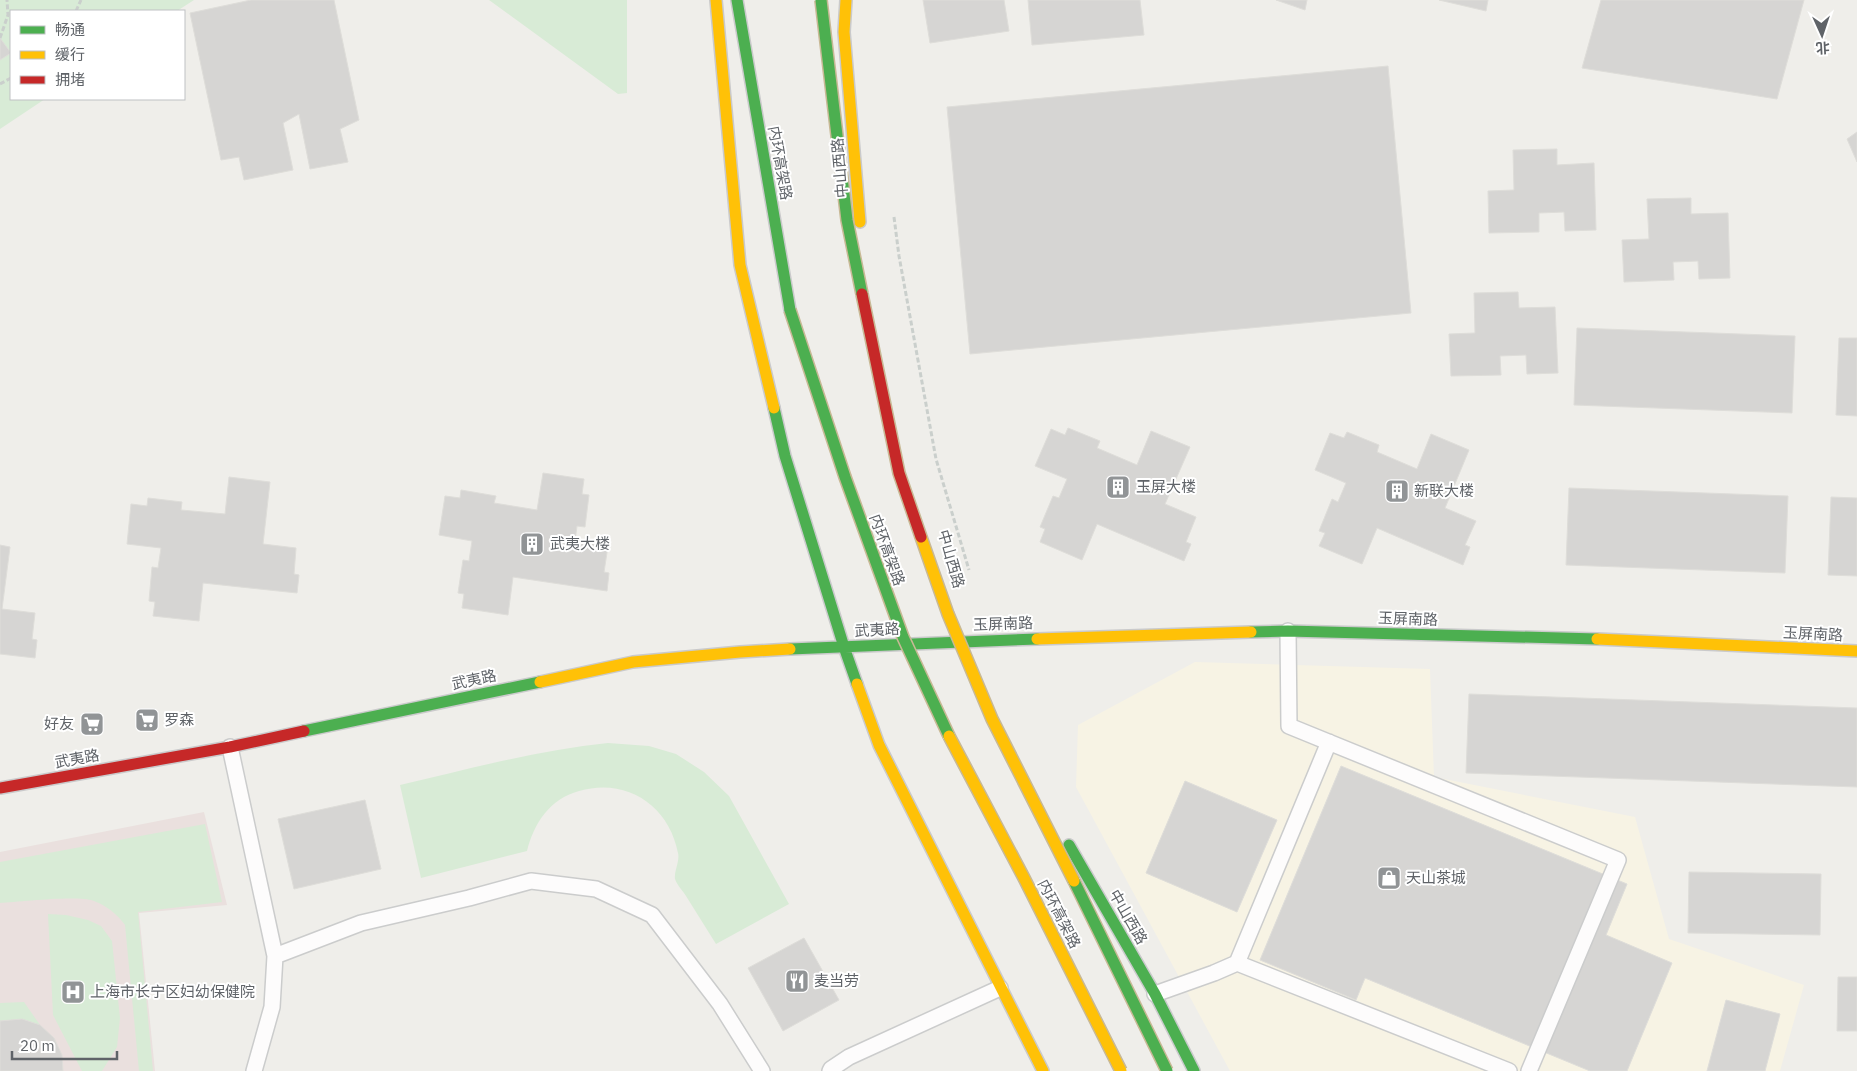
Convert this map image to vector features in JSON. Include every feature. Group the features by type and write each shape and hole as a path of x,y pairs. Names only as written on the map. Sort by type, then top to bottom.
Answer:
{"main road":[{"path":"716,0 740,266 785,456 844,647 879,746 1043,1071"},
{"name":"内环高架路","path":"737,0 790,310 848,486 903,637 947,733 1024,878 1121,1071"},
{"name":"内环高架路","path":"821,0 847,220 899,473 948,614 992,718 1167,1071"},
{"name":"中山西路","path":"846,0 844,32 860,229 905,453 959,641 995,718 1155,994 1194,1071"},
{"name":"玉屏南路","path":"959,641 1288,630 1585,638 1857,651"},
{"name":"武夷路","path":"0,788 230,747 633,662 740,652 959,641"}],"lane":[{"path":"1288,630 1290,726 1618,860 1529,1071"},
{"path":"1155,994 1237,963 1329,742"},
{"path":"230,747 275,956 272,1008 254,1071"},
{"path":"275,956 361,923 470,898 531,881 596,889 652,914 720,1004 762,1071"},
{"path":"1237,963 1509,1071"},
{"path":"830,1071 849,1057 1000,988"}],"path":[{"path":"0,38 8,15 7,0"},
{"path":"893,208 899,256 936,459 970,573"}],"shaded area":[{"name":"天山茶城","path":"1195,662 1430,669 1434,777 1635,817 1669,939 1804,985 1780,1071 1230,1071 1076,787 1078,725"},
{"name":"上海市长宁区妇幼保健院","path":"204,812 227,905 139,913 155,1071 0,1071 0,852"}],"green space":[{"path":"0,0 194,0 179,10 10,10 10,100 44,100 0,129"},
{"path":"489,0 627,0 627,93 618,94"},
{"path":"608,743 649,746 676,754 704,772 729,796 789,904 716,944 675,879 678,853 673,836 665,821 643,799 629,792 613,788 579,791 560,800 552,806 539,822 527,851 421,878 400,785 530,755"},
{"path":"205,824 222,902 138,912 153,1071 139,1071 125,925 107,908 86,899 0,903 0,862"},
{"path":"48,914 66,915 88,920 101,926 112,941 120,1018 117,1047 102,1071 82,1071 53,1015"},
{"path":"24,1002 40,1025 22,1019 0,1021 0,1003"}],"building":[{"path":"251,0 334,0 359,120 340,129 348,162 310,169 299,114 283,123 293,170 244,180 239,157 221,160 190,13"},
{"path":"923,0 1004,0 1009,31 930,43"},
{"path":"1028,0 1140,0 1144,35 1032,45"},
{"path":"1276,0 1307,0 1305,10"},
{"path":"1439,0 1488,0 1486,11"},
{"path":"1601,0 1804,0 1777,99 1582,68"},
{"path":"0,38 10,54 0,60"},
{"path":"1388,66 1411,313 970,354 947,107"},
{"path":"1857,132 1857,162 1847,139"},
{"path":"1557,149 1557,165 1594,163 1596,230 1565,231 1564,212 1539,213 1539,232 1489,233 1488,191 1514,190 1513,150"},
{"path":"1691,198 1691,214 1728,213 1730,278 1699,279 1698,261 1673,262 1674,280 1624,282 1622,240 1649,239 1647,199"},
{"path":"1518,292 1519,308 1555,307 1558,373 1527,374 1526,355 1500,356 1501,375 1451,376 1449,334 1475,333 1474,293"},
{"path":"1577,328 1795,336 1792,413 1574,405"},
{"path":"1839,338 1857,338 1857,416 1836,415"},
{"name":"玉屏大楼","path":"1068,428 1100,441 1097,448 1137,465 1151,431 1190,447 1165,504 1196,517 1186,542 1191,544 1184,561 1097,524 1082,560 1040,542 1045,529 1040,527 1053,496 1059,498 1067,479 1035,466 1051,429 1065,435"},
{"name":"新联大楼","path":"1347,432 1379,445 1377,452 1417,469 1431,434 1469,450 1445,508 1476,521 1465,545 1470,547 1463,565 1377,528 1362,564 1319,546 1325,533 1319,531 1332,499 1338,502 1346,483 1315,470 1330,433 1344,438"},
{"name":"武夷大楼","path":"543,473 584,479 582,494 589,495 585,527 577,526 575,541 608,546 604,572 609,573 607,591 513,577 508,615 462,608 464,594 458,593 463,560 469,561 472,541 439,535 445,496 460,498 461,490 496,496 494,503 537,510"},
{"path":"229,477 270,482 263,544 296,548 294,574 299,575 297,593 203,583 199,621 153,616 155,602 149,601 152,567 158,568 161,548 127,544 131,504 147,506 148,498 182,502 181,510 225,514"},
{"path":"1569,488 1788,496 1785,573 1566,565"},
{"path":"1831,497 1857,498 1857,576 1828,575"},
{"path":"0,545 10,547 2,609 35,613 32,639 37,640 35,658 0,654"},
{"path":"1469,694 1857,708 1857,787 1466,773"},
{"path":"1341,766 1627,884 1606,935 1672,963 1627,1071 1590,1071 1365,978 1356,1000 1260,960"},
{"path":"1185,781 1277,820 1237,912 1146,873"},
{"path":"365,800 381,869 294,889 278,819"},
{"path":"1689,872 1821,874 1820,935 1688,933"},
{"path":"804,938 839,1000 783,1031 748,968"},
{"path":"1838,977 1857,977 1857,1031 1837,1031"},
{"path":"1726,1000 1780,1014 1765,1071 1707,1071"},
{"path":"22,1019 40,1025 54,1038 62,1055 63,1071 0,1071 0,1021"}],"traffic: fast":[{"path":"737,0 790,310"},
{"path":"821,0 847,220 862,294"},
{"path":"790,310 845,477 903,637 949,736"},
{"path":"774,408 785,456 857,684"},
{"path":"1251,632 1288,631 1597,639"},
{"path":"790,649 1037,639"},
{"path":"304,731 540,682"},
{"path":"1069,845 1155,994 1194,1071"},
{"path":"1074,881 1167,1071"}],"traffic: slow":[{"path":"716,0 740,265 774,408"},
{"path":"846,0 844,32 860,222"},
{"path":"921,537 948,614 992,719 1074,881"},
{"path":"1037,639 1251,632"},
{"path":"1597,639 1857,651"},
{"path":"540,682 633,662 790,649"},
{"path":"857,684 879,745 1043,1071"},
{"path":"949,736 1024,878 1121,1071"}],"traffic: jam":[{"path":"862,294 899,473 921,537"},
{"path":"0,788 230,747 304,731"}],"place":[{"name":"玉屏大楼","path":"1118,487"},
{"name":"新联大楼","path":"1397,491"},
{"name":"武夷大楼","path":"532,544"},
{"name":"罗森","path":"147,720"},
{"name":"好友","path":"92,724"},
{"name":"天山茶城","path":"1389,878"},
{"name":"麦当劳","path":"797,981"},
{"name":"上海市长宁区妇幼保健院","path":"73,992"}]}
